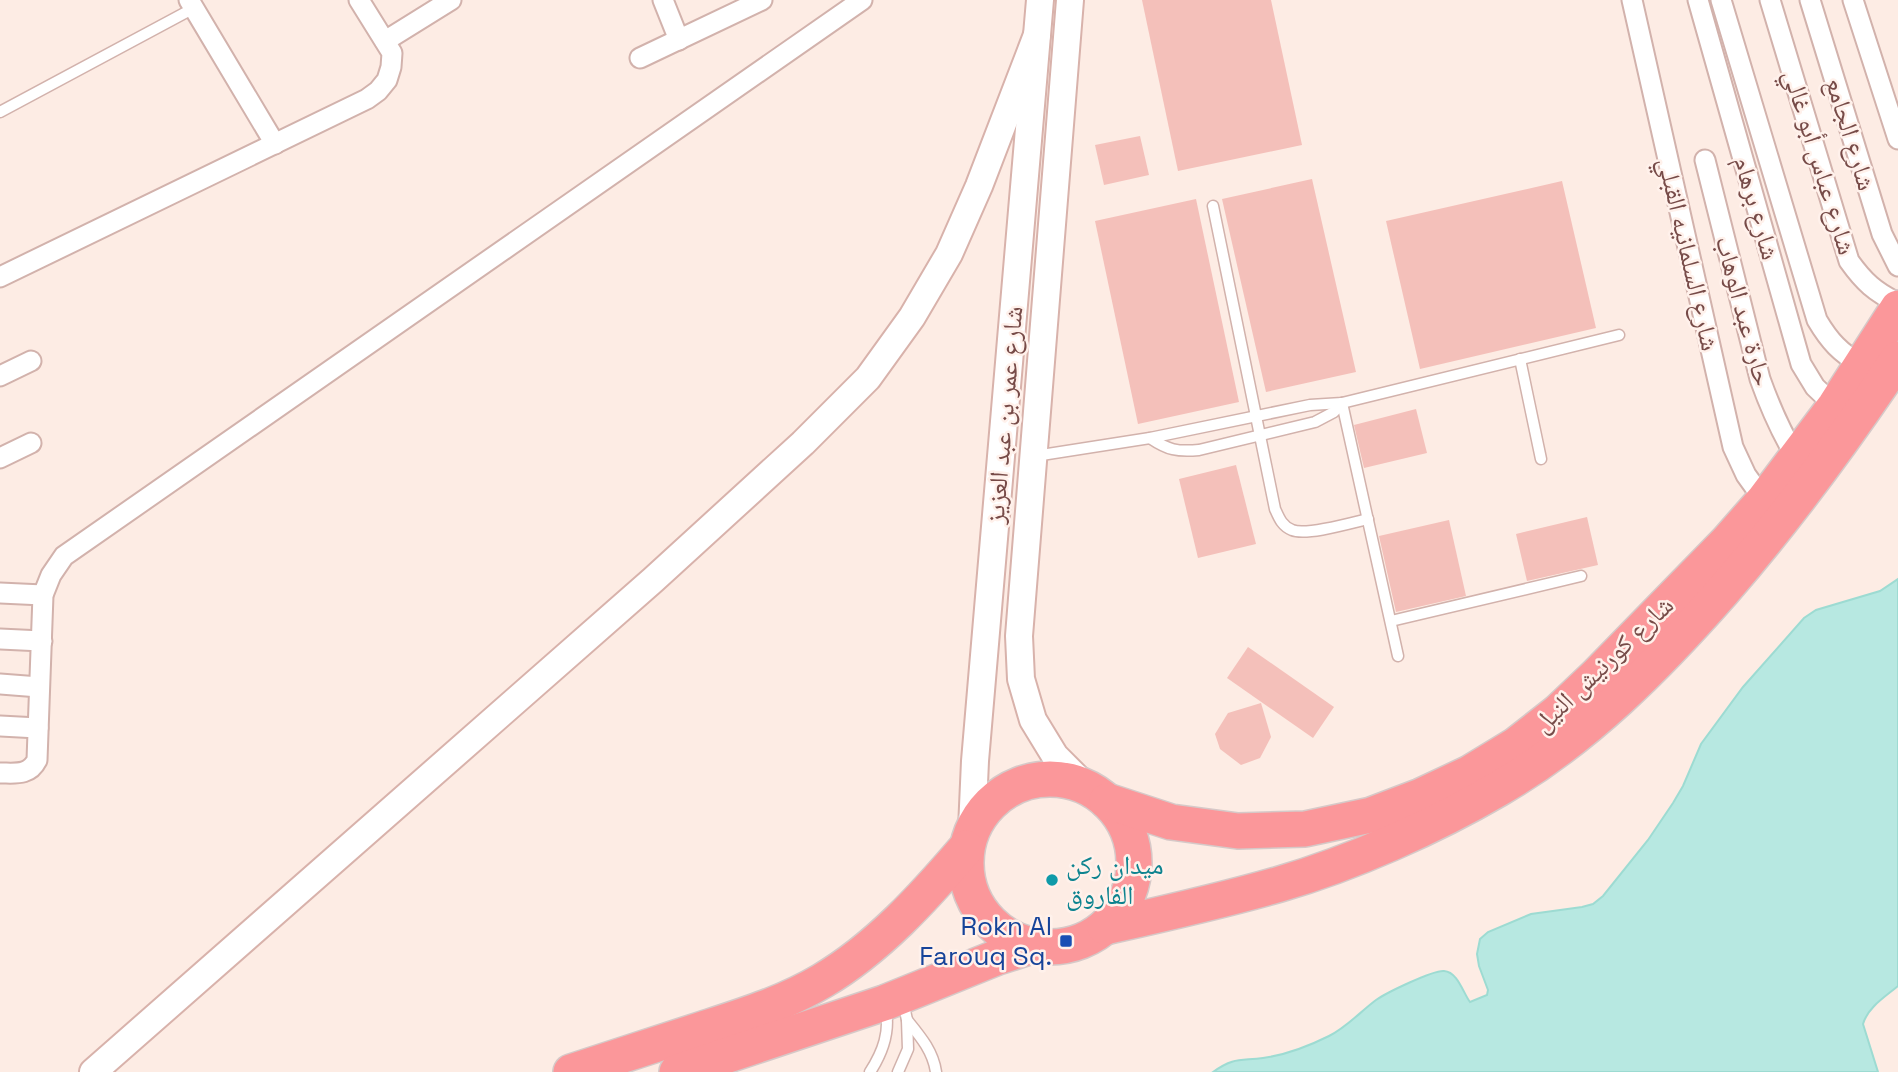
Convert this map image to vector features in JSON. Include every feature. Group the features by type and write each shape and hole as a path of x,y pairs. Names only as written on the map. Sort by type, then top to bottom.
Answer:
{"highway":[{"name":"شارع كورنيش النيل","path":"1097,794 1171,822 1238,831 1305,829 1371,815 1470,773 1504,752 1558,712 1727,542 1764,500 1835,406 1898,305"},
{"name":"شارع كورنيش النيل","path":"1105,927 1282,883 1372,851 1459,810 1537,764 1608,708 1682,637 1802,495 1898,359"},
{"path":"571,1072 752,1013 821,982 850,963 889,930 933,887 969,839 983,810 1000,794 1020,783 1042,778 1064,779 1097,794 1119,815 1128,830 1133,847 1132,883 1117,915 1105,927 1083,941 1058,948 1032,946 1012,939 994,927 979,910 970,891 965,870 969,839"},
{"path":"677,1072 898,1006 998,957 1032,946"}],"main road":[{"name":"شارع عمر بن عبد العزيز","path":"969,839 1040,0"},
{"name":"شارع عمر بن عبد العزيز","path":"1070,0 1019,636 1021,679 1033,720 1055,756 1097,794"},
{"path":"93,1072 653,580 803,443 868,378 912,317 949,254 979,186 1037,35"}],"street":[{"path":"0,276 367,99 378,91 387,80 393,53 359,0"},
{"path":"385,41 452,0"},
{"path":"663,0 679,40"},
{"path":"640,58 762,0"},
{"path":"0,773 22,774 29,771 37,760 43,595 51,575 64,556 862,0"},
{"name":"شارع السلمانيه القبلي","path":"1632,0 1733,447 1746,475 1764,500"},
{"name":"شارع برهام","path":"1698,0 1801,364 1815,387 1835,406"},
{"path":"1721,0 1817,320 1828,339 1843,354 1861,365"},
{"name":"شارع عباس أبو غالي","path":"1770,0 1849,261 1862,280 1898,305"},
{"name":"شارع الجامع","path":"1810,0 1882,234 1898,266"},
{"path":"1853,0 1898,139"},
{"path":"191,4 275,144"},
{"name":"حارة عبد الوهاب","path":"1705,160 1760,379 1773,415 1796,457"},
{"path":"0,376 30,361"},
{"path":"0,458 31,443"},
{"path":"0,593 43,595"},
{"path":"0,639 42,640"},
{"path":"0,684 40,687"},
{"path":"0,726 38,728"}],"lane":[{"path":"0,112 191,4"},
{"path":"1213,206 1275,509 1280,522 1291,530 1304,533 1368,519"},
{"path":"1033,456 1150,438 1256,415 1342,403 1619,335"},
{"path":"1520,359 1541,459"},
{"path":"1150,438 1164,448 1181,452 1199,450 1325,418 1342,403"},
{"path":"1342,403 1398,656"},
{"path":"1391,621 1581,576"},
{"path":"870,1072 886,1041 888,1020 898,1006"},
{"path":"898,1006 908,1049 898,1072"},
{"path":"898,1006 924,1040 936,1072"}],"water":[{"path":"1898,579 1898,986 1873,1007 1863,1024 1878,1072 1213,1072 1232,1062 1280,1055 1321,1040 1342,1028 1381,997 1430,974 1449,972 1460,984 1470,1002 1487,995 1488,990 1477,954 1480,939 1488,932 1531,914 1582,907 1593,904 1603,896 1648,840 1673,803 1701,744 1743,687 1804,618 1816,610 1880,591"}],"building":[{"path":"1142,0 1271,0 1302,145 1178,171"},
{"path":"1140,136 1149,175 1104,185 1095,145"},
{"path":"1312,179 1356,372 1266,392 1222,199"},
{"path":"1562,181 1596,328 1420,369 1386,221"},
{"path":"1196,199 1239,402 1138,424 1095,221"},
{"path":"1416,409 1427,453 1364,468 1354,425"},
{"path":"1236,465 1256,544 1198,558 1179,479"},
{"path":"1587,517 1598,565 1527,581 1516,534"},
{"path":"1449,520 1466,596 1396,612 1379,536"},
{"path":"1248,647 1334,707 1313,738 1227,678"},
{"path":"1261,703 1271,737 1260,758 1241,765 1220,749 1215,734 1228,713"}],"place":[{"name":"ميدان ركن الفاروق","path":"1052,880"},
{"name":"Rokn Al Farouq Sq.","path":"1066,941"}]}
